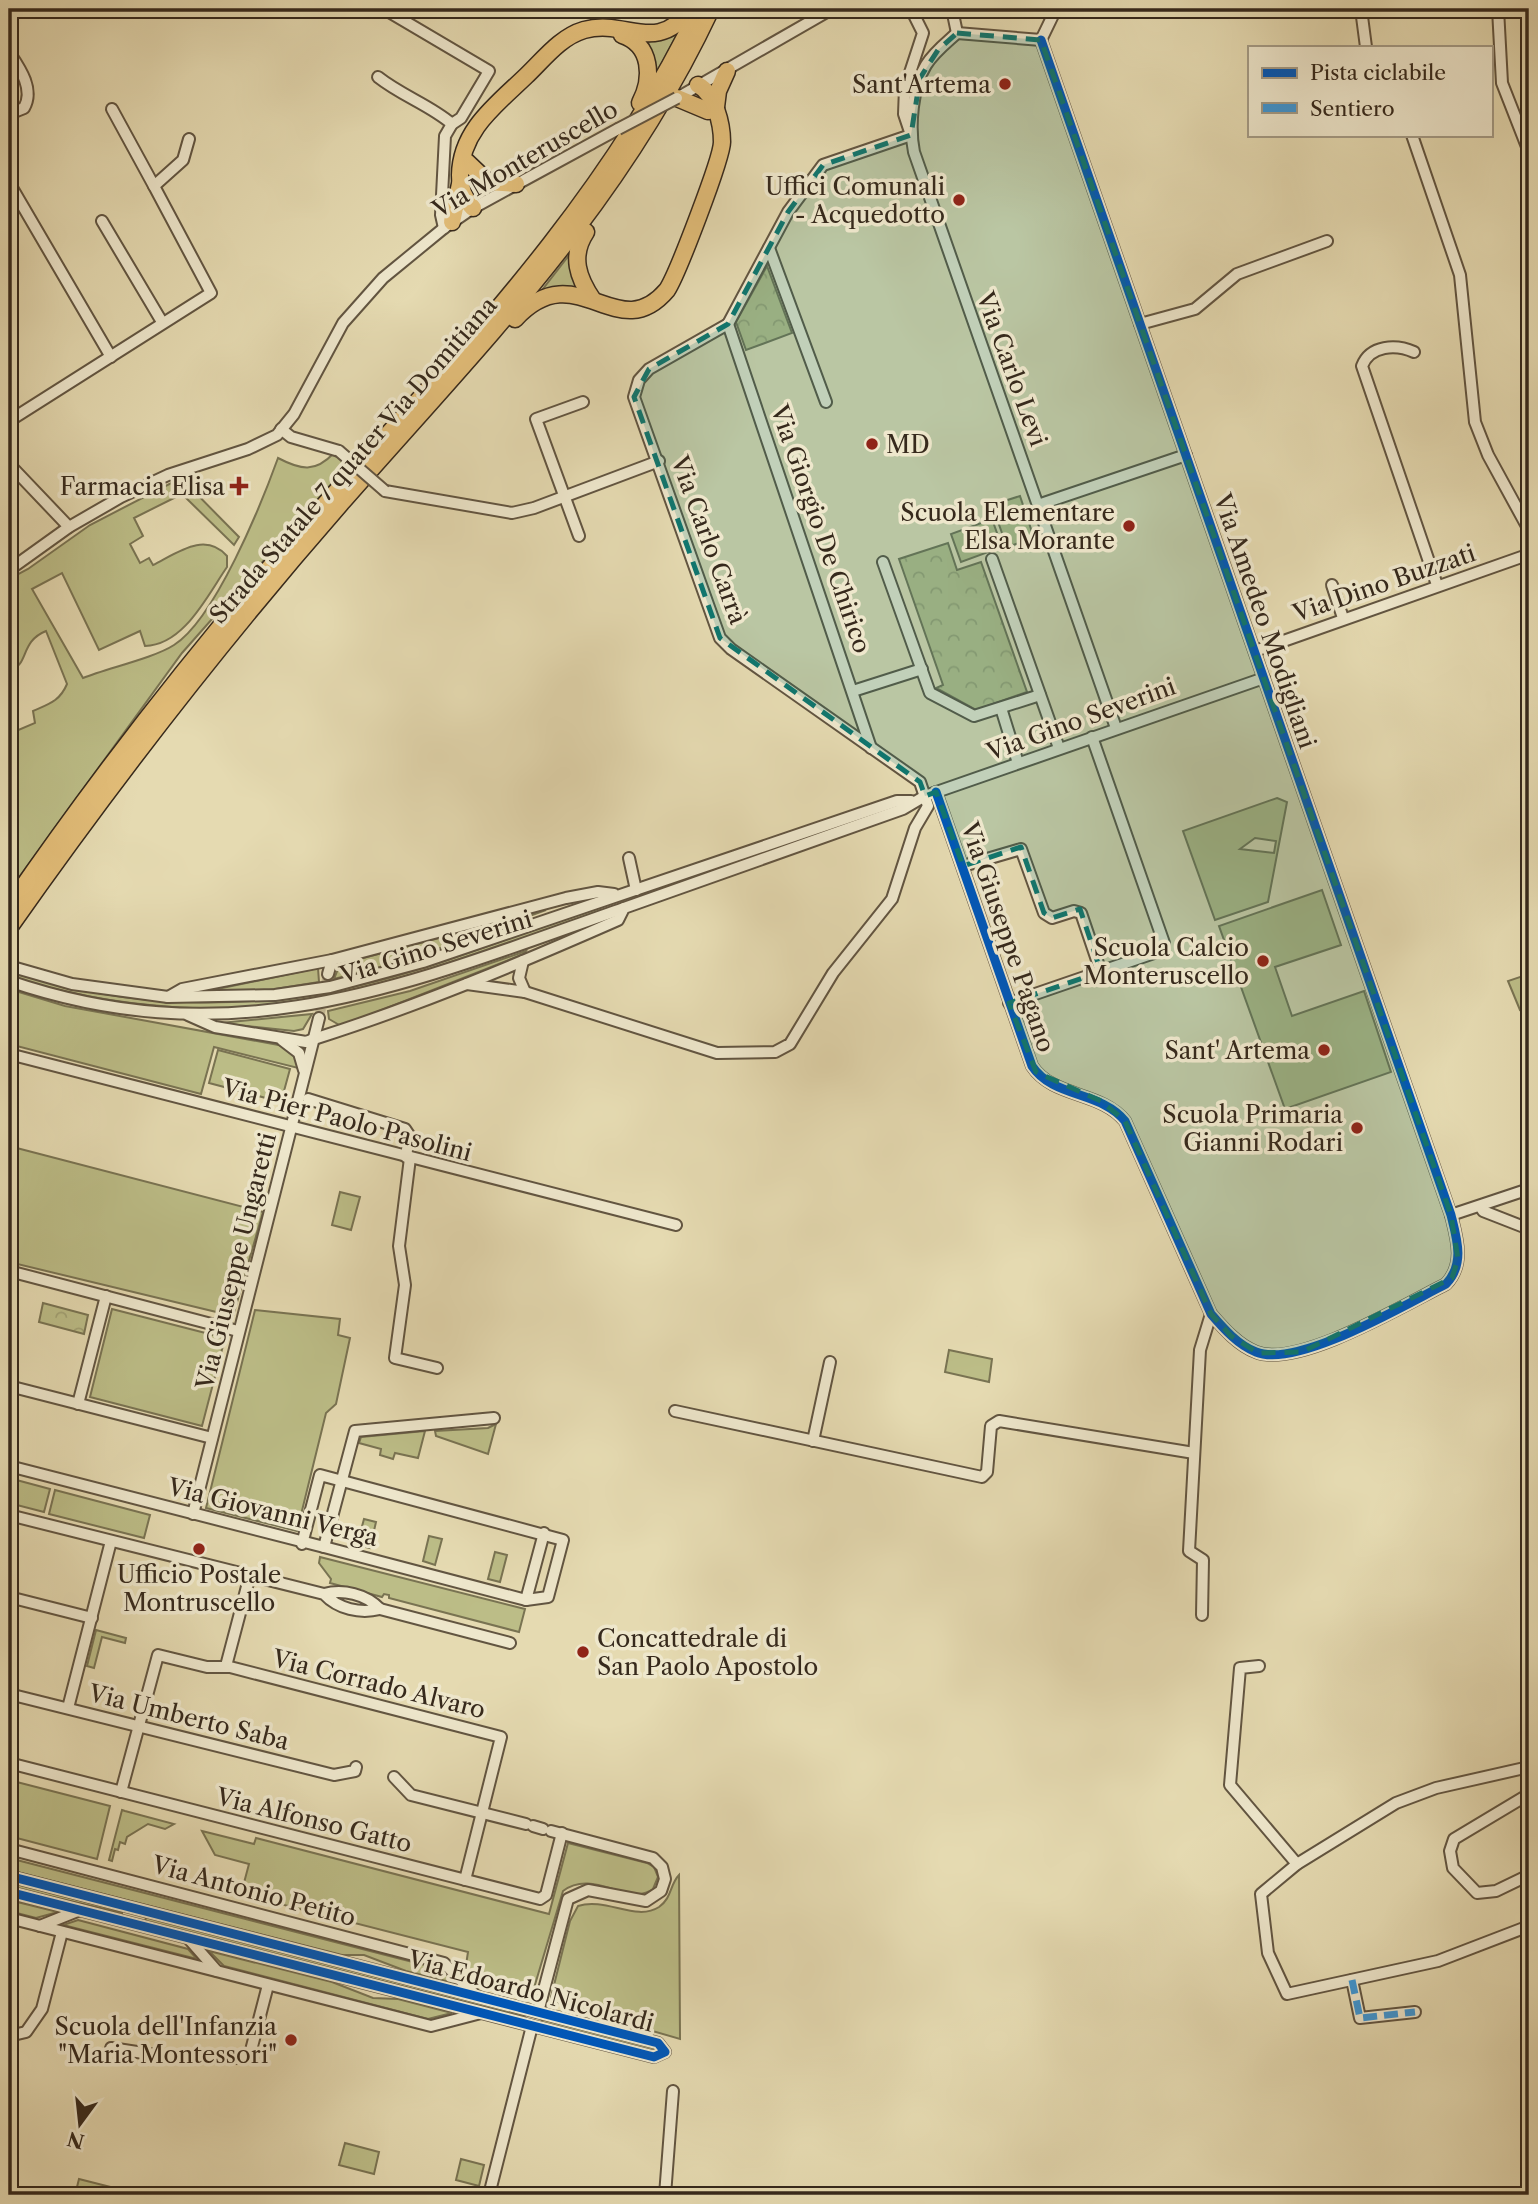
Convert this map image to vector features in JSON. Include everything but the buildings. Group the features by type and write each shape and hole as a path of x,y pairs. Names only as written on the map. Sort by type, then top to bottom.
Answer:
{"highway":[{"path":"473,208 466,157 469,136 485,116 558,45 584,30 614,30 646,35 663,33 691,9"},
{"name":"Strada Statale 7 quater Via Domitiana","path":"9,907 198,655 552,246 609,167 637,122 670,68 699,9"},
{"name":"Strada Statale 7 quater Via Domitiana","path":"9,928 157,726 252,609 496,332 592,211 648,129 711,9"},
{"path":"614,30 637,42 648,61 647,84 638,109 637,122"},
{"path":"714,113 718,91 727,71"},
{"path":"496,332 550,295 574,293 619,310 635,310 650,305 667,290 720,156 722,140 714,113 705,89 698,85"},
{"path":"677,97 714,113"},
{"path":"466,157 488,182 516,184"},
{"path":"448,225 460,184 460,163 466,157"},
{"path":"460,184 465,198 473,208"},
{"path":"592,211 576,257 582,284 593,300"}],"street":[{"path":"384,9 489,71 461,118 452,124 445,136 441,215 448,225"},
{"name":"Via Monteruscello","path":"9,570 69,527 168,475 255,446 281,429 294,414 328,347 358,302 448,225 516,184 727,71 818,12 832,9"},
{"path":"728,324 788,212 823,165 911,135 904,114 905,88 923,33 911,9"},
{"path":"952,9 957,33 1041,40 1056,9"},
{"path":"1362,9 1366,46"},
{"path":"1498,9 1502,83 1529,152"},
{"name":"Via Carlo Levi","path":"957,33 930,58 922,72 911,135 919,166 1116,728"},
{"name":"Via Amedeo Modigliani","path":"1041,40 1451,1215"},
{"path":"9,52 24,78 28,95 24,108 9,114"},
{"path":"378,77 398,93 422,107 435,110 452,124"},
{"path":"9,421 211,293 112,109"},
{"path":"1412,136 1460,275 1475,422 1488,455 1529,530"},
{"path":"154,187 183,160 189,139"},
{"path":"11,186 111,357"},
{"path":"102,221 162,322"},
{"path":"1140,324 1195,309 1237,274 1327,241"},
{"path":"769,248 826,402"},
{"name":"Via Carlo Carrà","path":"728,324 649,369 639,380 634,397 720,638 731,649 920,782 931,794"},
{"name":"Via Giorgio De Chirico","path":"728,324 872,748"},
{"path":"1414,352 1400,345 1374,352 1366,357 1362,366 1437,585"},
{"path":"579,536 536,419 583,402"},
{"path":"281,429 291,437 339,451 385,491 512,513 566,497 659,461"},
{"path":"1038,505 1186,455"},
{"path":"9,464 69,527"},
{"name":"Via Dino Buzzati","path":"1255,651 1437,585 1528,556"},
{"path":"992,559 1059,748"},
{"path":"883,562 930,693 968,715 979,716 1040,695"},
{"path":"1332,585 1343,618"},
{"path":"853,691 922,668"},
{"name":"Via Gino Severini","path":"9,981 62,997 188,1015 280,1010 365,995 419,980 624,908 1059,748 1264,678"},
{"path":"1001,708 1018,763"},
{"path":"1009,1003 1163,950 1164,943 1092,737"},
{"path":"467,984 525,992 718,1053 763,1053 784,1049 800,1031 833,973 892,899 915,828 928,806 931,794"},
{"name":"Via Giuseppe Pagano","path":"931,794 963,866 1009,1003 1036,1072 1052,1084 1111,1106 1125,1121 1211,1314 1231,1336 1258,1353 1302,1352 1446,1284 1456,1271 1458,1247 1451,1215"},
{"name":"Via Gino Severini","path":"9,966 72,984 168,997 275,995 371,977 897,802 907,805"},
{"path":"907,805 915,828"},
{"path":"963,866 1021,849 1044,914 1052,918 1074,911 1081,913 1101,972"},
{"path":"629,858 636,890"},
{"name":"Via Gino Severini","path":"168,997 182,989 331,960 566,898 598,892 619,894"},
{"name":"Via Gino Severini","path":"314,1039 523,961 618,920 624,908"},
{"path":"328,974 331,960"},
{"path":"523,961 519,978 525,992"},
{"path":"188,1015 215,1027 306,1042 314,1039"},
{"name":"Via Giuseppe Ungaretti","path":"193,1514 319,1018"},
{"path":"273,1037 290,1044 299,1053 305,1075"},
{"name":"Via Pier Paolo Pasolini","path":"9,1054 676,1225"},
{"path":"308,1099 405,1129 409,1135 399,1246 405,1285 395,1358 437,1368"},
{"path":"1451,1215 1529,1189"},
{"path":"1480,1206 1483,1212 1529,1228"},
{"path":"9,1271 239,1331"},
{"path":"78,1404 106,1296"},
{"path":"1202,1615 1203,1560 1189,1550 1200,1350 1211,1314"},
{"path":"813,1441 830,1362"},
{"path":"9,1386 212,1438"},
{"path":"675,1411 982,1477 987,1472 991,1426 999,1421 1194,1453"},
{"path":"324,1547 355,1432 494,1418"},
{"name":"Via Giovanni Verga","path":"9,1466 526,1600"},
{"path":"302,1544 320,1475 544,1532 564,1540 548,1597 526,1600 544,1532"},
{"path":"9,1515 324,1594 334,1604 367,1613 380,1609 510,1643"},
{"path":"68,1709 111,1541"},
{"path":"226,1666 250,1575"},
{"path":"9,1597 92,1618"},
{"name":"Via Corrado Alvaro","path":"138,1724 158,1655 207,1667 226,1666 501,1737 465,1880"},
{"path":"1259,1667 1240,1668 1230,1786 1297,1864"},
{"name":"Via Umberto Saba","path":"9,1694 334,1775 355,1771 356,1767"},
{"path":"121,1792 138,1724"},
{"name":"Via Alfonso Gatto","path":"9,1763 542,1899 543,1829"},
{"path":"1529,1767 1436,1788 1396,1803 1297,1864 1261,1894 1268,1953 1287,1994 1438,1961 1529,1926"},
{"path":"394,1777 411,1795 648,1855 662,1867 665,1879 656,1896 646,1901 587,1889 568,1899 538,2012"},
{"path":"1529,1794 1458,1833 1450,1851 1453,1868 1477,1893 1496,1891 1529,1875"},
{"name":"Via Antonio Petito","path":"9,1849 444,1963 476,1996"},
{"name":"Via Edoardo Nicolardi","path":"9,1876 658,2043 665,2052 654,2057 9,1892"},
{"path":"132,1923 136,1909"},
{"path":"40,1926 80,1910"},
{"path":"9,1918 431,2026 482,2013"},
{"path":"9,2036 26,2032 42,2008 62,1932"},
{"path":"188,1938 218,1971"},
{"path":"1353,1980 1360,2018 1415,2012"},
{"path":"111,2048 176,2058 248,2058 268,1984"},
{"path":"489,2195 532,2026"},
{"path":"666,2195 673,2091"}],"highlighted area":[{"path":"957,33 999,34 1041,40 1451,1215 1458,1259 1452,1278 1302,1352 1258,1353 1231,1336 1211,1314 1125,1121 1101,1101 1036,1072 1009,1003 1101,972 1080,909 1052,918 1044,913 1021,847 963,866 936,792 925,796 920,782 720,638 634,397 649,369 728,324 788,212 823,165 911,135 920,78 938,50"}],"green space":[{"path":"679,31 655,76 648,42"},
{"path":"570,254 576,288 557,287 539,294"},
{"path":"767,266 792,333 746,350 736,322"},
{"path":"334,453 349,464 182,653 9,891 9,734 35,723 33,711 57,698 67,684 46,631 32,641 20,664 9,671 9,579 28,569 90,525 181,478 239,537 234,545 182,494 134,518 143,536 130,544 140,563 149,558 153,565 181,550 200,545 210,545 227,556 227,567 203,604 183,628 171,637 159,644 145,646 140,631 99,650 62,573 32,589 83,678 155,654 174,645 190,631 205,611 235,559 278,458 301,467 314,467"},
{"path":"1020,496 1034,538 1007,547 992,505"},
{"path":"992,519 1002,547 961,562 951,534"},
{"path":"948,543 957,570 981,562 1027,692 976,710 936,688 943,685 899,559"},
{"path":"1277,798 1287,802 1268,902 1215,920 1183,831","holes":["1255,838 1276,841 1274,853 1240,849"]},
{"path":"1322,890 1341,945 1275,967 1292,1016 1364,991 1391,1072 1285,1109 1219,926"},
{"path":"600,907 601,911 438,968 339,995 256,1007 172,1007 131,1003 49,988 9,976 9,971 54,984 146,999 238,1002 285,998 331,991 405,973"},
{"path":"546,910 407,960 334,979 340,964"},
{"path":"526,951 341,1026 329,1019 328,1011 410,991"},
{"path":"318,968 319,982 269,990 203,992"},
{"path":"1529,974 1529,1008 1520,1010 1508,981"},
{"path":"9,989 65,1006 284,1046 295,1056 298,1068 214,1047 201,1094 9,1044"},
{"path":"312,1014 303,1029 294,1031 220,1023"},
{"path":"218,1050 290,1069 281,1102 209,1083"},
{"path":"9,1146 263,1212 233,1316 9,1262"},
{"path":"340,1192 360,1197 351,1230 332,1225"},
{"path":"43,1303 88,1315 84,1334 39,1322"},
{"path":"112,1309 225,1338 202,1426 90,1397"},
{"path":"255,1310 340,1319 338,1335 350,1338 336,1404 326,1413 297,1531 206,1508"},
{"path":"949,1350 992,1359 989,1382 945,1372"},
{"path":"496,1424 488,1454 436,1436 435,1431 488,1428"},
{"path":"425,1431 418,1458 395,1453 393,1459 380,1455 381,1449 359,1443 361,1437"},
{"path":"9,1478 50,1489 44,1512 9,1503"},
{"path":"55,1490 150,1515 144,1538 49,1514"},
{"path":"364,1519 376,1522 370,1548 357,1545"},
{"path":"429,1536 442,1539 435,1565 423,1561"},
{"path":"495,1552 507,1555 500,1582 488,1579"},
{"path":"320,1557 525,1609 519,1632 389,1598 389,1595 384,1594 382,1597 330,1583 331,1579 319,1563"},
{"path":"96,1630 126,1638 125,1643 102,1637 94,1668 87,1666"},
{"path":"9,1780 110,1806 97,1859 9,1836"},
{"path":"122,1810 174,1824 165,1829 148,1824 127,1837 125,1844 120,1842 112,1861 109,1860"},
{"path":"202,1831 254,1844 256,1838 549,1914 568,1843 647,1863 654,1867 658,1877 653,1889 643,1893 633,1894 586,1884 574,1885 563,1891 531,1998 480,1985 466,1965 468,1952 241,1894 249,1864 215,1855"},
{"path":"9,1858 440,1969 458,1984 406,1971 364,1955 342,1955 9,1870"},
{"path":"679,1875 680,2039 553,2002 551,1997 570,1921 578,1906 599,1904 631,1911 650,1911 663,1903"},
{"path":"9,1882 122,1911 122,1913 9,1887"},
{"path":"9,1900 58,1912 36,1918 9,1911"},
{"path":"146,1917 523,2014 525,2017 145,1922"},
{"path":"78,1920 188,1949 197,1959 63,1925"},
{"path":"209,1951 332,1982 373,1998 398,1999 452,2013 428,2019 224,1966"},
{"path":"543,2019 654,2047 655,2050 653,2052 540,2023"},
{"path":"345,2143 379,2152 374,2174 339,2165"},
{"path":"461,2159 484,2165 479,2186 456,2180"},
{"path":"79,2179 142,2195 75,2195"}],"tunnel":[{"path":"319,1018 328,974"}],"marked path":[{"path":"1352,1980 1360,2018 1415,2012"}],"cycle path":[{"path":"936,792 1032,1066 1052,1084 1103,1104 1125,1121 1211,1314 1232,1336 1256,1352 1274,1355 1297,1351 1351,1332 1446,1284 1458,1260 1451,1215 1041,40"},
{"path":"9,1876 658,2043 665,2052 654,2057 9,1892"}],"place":[{"name":"Sant'Artema","path":"1005,84"},
{"name":"Uffici Comunali - Acquedotto","path":"959,200"},
{"name":"MD","path":"872,444"},
{"name":"Farmacia Elisa","path":"239,486"},
{"name":"Scuola Elementare Elsa Morante","path":"1129,526"},
{"name":"Scuola Calcio Monteruscello","path":"1263,961"},
{"name":"Sant' Artema","path":"1324,1050"},
{"name":"Scuola Primaria Gianni Rodari","path":"1357,1128"},
{"name":"Ufficio Postale Montruscello","path":"199,1549"},
{"name":"Concattedrale di San Paolo Apostolo","path":"583,1652"},
{"name":"Scuola dell'Infanzia \"Maria Montessori\"","path":"291,2040"}]}
